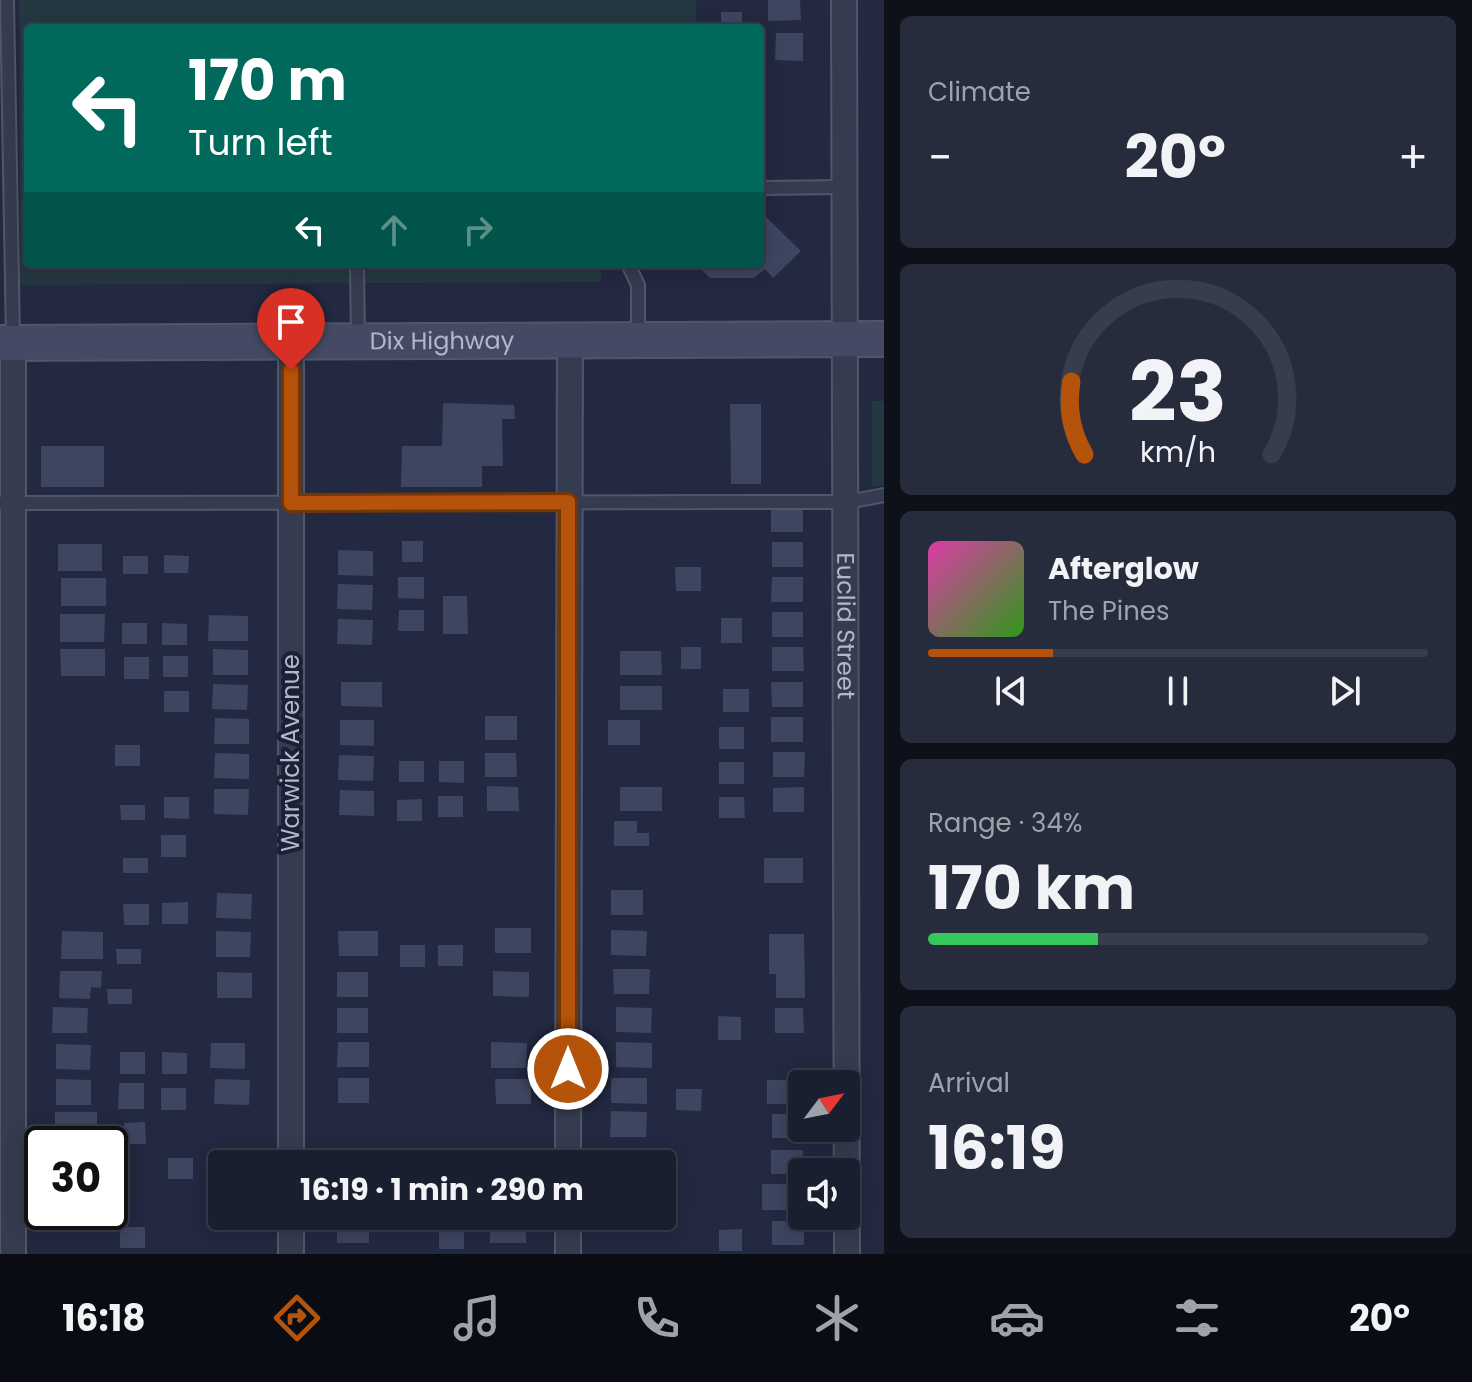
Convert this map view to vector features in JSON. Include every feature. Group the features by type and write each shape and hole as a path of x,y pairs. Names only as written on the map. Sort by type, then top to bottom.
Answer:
{"main road":[{"name":"Dix Highway","path":"7,343 884,339"}],"street":[{"name":"Euclid Street","path":"844,0 842,187 848,502 847,1254"},
{"path":"568,1150 570,340"},
{"name":"Warwick Avenue","path":"291,341 291,1150"},
{"path":"7,343 13,1254"},
{"path":"291,1230 291,1254"},
{"path":"568,1230 568,1254"}],"lane":[{"path":"7,0 7,343"},
{"path":"764,188 842,187"},
{"path":"357,268 358,341"},
{"path":"630,268 638,285 638,339"},
{"path":"7,503 848,502 884,495"}],"shaded area":[{"path":"19,0 696,0 696,24 24,24 24,268 601,268 601,282 20,285"},
{"path":"872,401 884,401 884,486 872,486"}],"building":[{"path":"768,0 800,0 801,20 768,21"},
{"path":"721,12 742,12 742,24 721,24"},
{"path":"776,33 803,33 803,61 775,60"},
{"path":"764,215 801,251 773,278 765,269 754,278 710,278 700,268 764,268"},
{"path":"443,403 514,405 515,419 502,419 503,466 482,466 482,487 401,487 402,446 442,446"},
{"path":"730,404 761,404 761,484 731,484"},
{"path":"41,446 104,446 104,487 41,487"},
{"path":"771,507 803,507 803,532 771,532"},
{"path":"402,541 423,541 423,562 402,562"},
{"path":"772,542 803,542 803,567 772,567"},
{"path":"58,544 102,544 102,571 58,571"},
{"path":"338,550 373,551 373,576 338,575"},
{"path":"164,555 189,556 188,573 164,573"},
{"path":"123,556 148,556 148,574 123,574"},
{"path":"675,567 701,567 701,591 676,591"},
{"path":"398,577 424,577 424,599 398,598"},
{"path":"772,577 803,577 803,602 771,602"},
{"path":"61,578 106,578 106,606 61,606"},
{"path":"338,584 373,585 372,610 337,609"},
{"path":"443,596 467,596 468,634 443,634"},
{"path":"399,610 424,610 424,631 398,631"},
{"path":"772,612 803,612 803,637 772,637"},
{"path":"60,614 105,614 104,642 60,642"},
{"path":"209,615 248,616 248,641 208,641"},
{"path":"721,618 742,618 742,643 721,643"},
{"path":"338,619 373,620 372,645 337,644"},
{"path":"122,623 147,623 147,644 122,644"},
{"path":"162,623 187,624 187,645 162,645"},
{"path":"681,647 701,647 701,669 681,669"},
{"path":"772,647 803,647 804,671 772,671"},
{"path":"60,649 105,649 105,676 61,676"},
{"path":"213,649 248,650 248,675 213,675"},
{"path":"620,651 661,651 662,675 620,675"},
{"path":"163,656 188,656 188,677 163,677"},
{"path":"124,657 149,657 149,679 124,679"},
{"path":"341,682 382,682 382,707 341,706"},
{"path":"771,682 803,682 803,707 772,707"},
{"path":"213,684 248,685 247,710 212,709"},
{"path":"620,686 662,686 662,710 620,710"},
{"path":"723,689 749,689 749,712 723,712"},
{"path":"164,691 189,691 189,712 164,712"},
{"path":"485,716 517,716 517,740 485,740"},
{"path":"771,717 803,717 803,742 771,742"},
{"path":"215,718 249,719 249,744 214,744"},
{"path":"340,720 374,720 374,746 340,745"},
{"path":"608,720 640,720 640,745 608,745"},
{"path":"719,727 744,727 744,749 719,749"},
{"path":"115,745 140,745 140,766 115,766"},
{"path":"773,752 805,752 804,777 773,777"},
{"path":"215,753 249,754 249,779 214,778"},
{"path":"485,753 516,753 517,777 485,777"},
{"path":"339,755 374,756 373,781 338,780"},
{"path":"399,761 424,761 424,782 399,782"},
{"path":"439,761 464,761 464,783 439,782"},
{"path":"719,762 744,762 744,784 719,784"},
{"path":"487,786 518,787 519,811 487,811"},
{"path":"620,787 662,787 662,811 620,811"},
{"path":"804,787 804,812 773,812 773,788"},
{"path":"214,789 249,789 248,815 214,814"},
{"path":"340,790 374,791 374,816 339,815"},
{"path":"438,796 463,796 463,817 438,817"},
{"path":"164,797 189,797 189,819 164,818"},
{"path":"719,797 744,797 745,818 719,818"},
{"path":"422,799 422,821 397,821 397,800"},
{"path":"120,805 145,805 145,820 121,820"},
{"path":"614,821 637,821 637,833 649,833 649,846 614,846"},
{"path":"161,835 186,835 186,857 161,857"},
{"path":"123,858 148,858 148,873 123,873"},
{"path":"764,858 803,858 803,883 764,883"},
{"path":"611,890 643,890 643,915 611,915"},
{"path":"217,893 252,894 251,919 216,918"},
{"path":"188,902 188,924 162,924 162,903"},
{"path":"123,904 149,904 149,925 124,925"},
{"path":"495,928 531,928 531,953 495,953"},
{"path":"611,930 647,931 646,956 611,955"},
{"path":"62,931 103,932 103,959 61,959"},
{"path":"216,931 251,932 250,957 216,957"},
{"path":"338,931 378,931 378,956 339,956"},
{"path":"769,934 804,934 805,998 776,998 776,974 769,974"},
{"path":"400,945 425,945 425,967 400,967"},
{"path":"438,945 463,945 463,966 438,966"},
{"path":"116,949 141,949 141,964 117,964"},
{"path":"613,969 650,969 649,994 614,994"},
{"path":"60,971 102,971 101,988 91,987 90,999 59,998"},
{"path":"493,971 529,972 529,997 493,996"},
{"path":"217,972 252,973 252,998 217,998"},
{"path":"337,972 368,972 368,997 337,997"},
{"path":"107,989 132,989 132,1004 108,1004"},
{"path":"53,1007 88,1008 87,1033 52,1033"},
{"path":"616,1007 652,1008 651,1033 616,1032"},
{"path":"337,1008 368,1008 368,1033 337,1033"},
{"path":"775,1008 803,1008 804,1033 775,1033"},
{"path":"718,1016 741,1017 741,1040 718,1040"},
{"path":"338,1042 369,1042 369,1067 337,1067"},
{"path":"491,1042 527,1043 526,1068 491,1068"},
{"path":"616,1042 652,1043 652,1068 616,1067"},
{"path":"211,1043 245,1043 245,1069 210,1068"},
{"path":"56,1044 91,1045 90,1070 56,1069"},
{"path":"120,1052 145,1052 145,1074 120,1074"},
{"path":"162,1052 187,1053 187,1074 162,1074"},
{"path":"338,1078 369,1078 369,1103 338,1103"},
{"path":"611,1078 647,1078 647,1104 611,1103"},
{"path":"56,1079 91,1080 91,1105 56,1105"},
{"path":"215,1079 250,1080 249,1105 214,1104"},
{"path":"495,1079 531,1079 531,1104 496,1104"},
{"path":"767,1080 788,1080 788,1104 767,1104"},
{"path":"119,1083 144,1083 144,1109 118,1109"},
{"path":"161,1088 186,1088 186,1110 161,1110"},
{"path":"676,1089 702,1089 701,1111 676,1110"},
{"path":"611,1111 647,1112 646,1137 610,1137"},
{"path":"55,1112 97,1112 97,1126 55,1126"},
{"path":"772,1114 788,1114 788,1138 772,1138"},
{"path":"145,1122 146,1144 128,1144 128,1126 124,1123"},
{"path":"771,1150 803,1150 803,1158 788,1158 788,1174 771,1174"},
{"path":"168,1158 193,1158 193,1179 168,1179"},
{"path":"762,1184 788,1184 788,1210 762,1210"},
{"path":"772,1221 788,1221 788,1230 804,1230 804,1245 772,1245"},
{"path":"145,1227 145,1248 120,1248 120,1230"},
{"path":"742,1229 742,1251 719,1251 719,1230"},
{"path":"337,1230 369,1230 369,1243 337,1243"},
{"path":"439,1230 464,1230 464,1249 439,1249"},
{"path":"490,1230 526,1230 526,1243 490,1243"}],"route":[{"path":"291,370 291,503 568,502 568,1069"}]}
